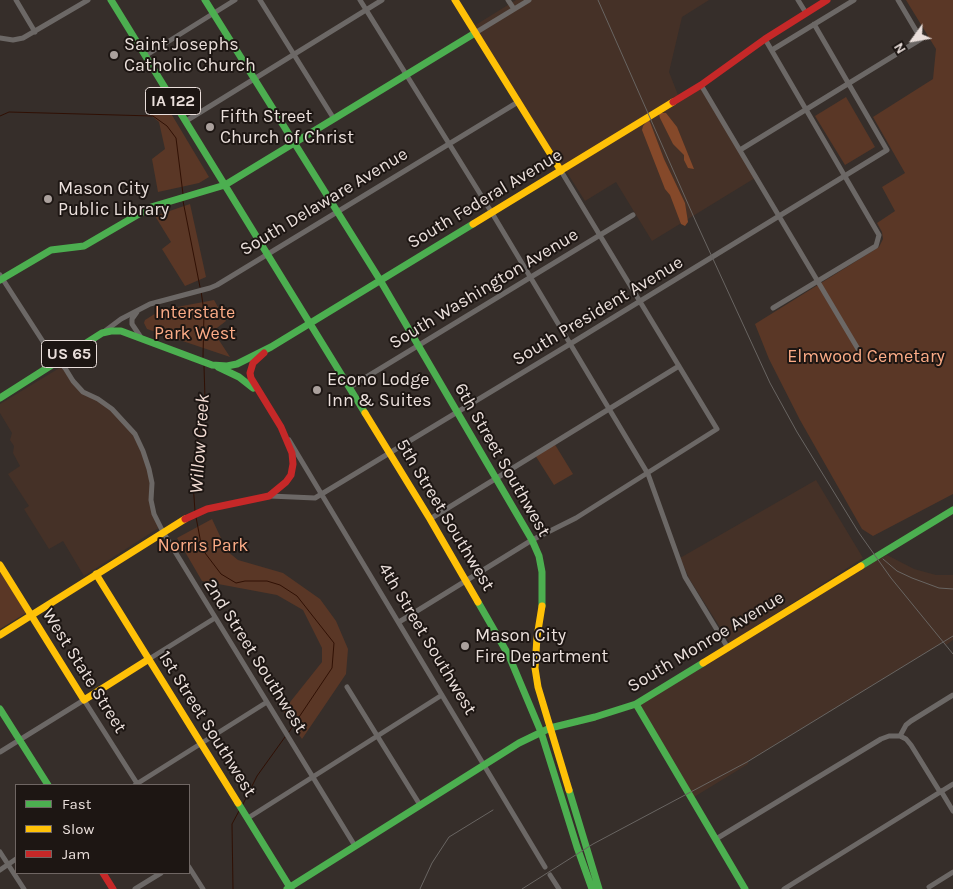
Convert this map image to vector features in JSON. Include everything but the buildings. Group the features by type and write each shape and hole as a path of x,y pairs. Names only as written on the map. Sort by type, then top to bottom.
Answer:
{"main road":[{"name":"IA 122","path":"111,0 310,322"},
{"name":"6th Street Southwest","path":"204,0 380,280 532,540 540,564 543,589 535,668 538,687 550,728"},
{"path":"455,0 561,171"},
{"name":"South Federal Avenue","path":"144,340 212,364 227,366 237,364 271,346 561,171 701,84 765,39 827,0"},
{"path":"1,277 51,250 84,246 151,207 225,185 476,34"},
{"name":"5th Street Southwest","path":"310,322 467,580 509,656 541,732"},
{"name":"US 65","path":"102,333 121,332 144,340"},
{"name":"South Delaware Avenue","path":"0,398 102,333"},
{"name":"US 65","path":"270,496 286,482 291,475 293,464 292,453 281,426 253,382 250,373 253,363 271,346"},
{"path":"212,364 239,377 261,395"},
{"path":"0,634 180,522 207,509 270,496"},
{"name":"South Monroe Avenue","path":"290,888 519,743 550,728 636,704 953,510"},
{"name":"West State Street","path":"0,565 84,700"},
{"name":"1st Street Southwest","path":"96,574 290,888"},
{"path":"84,700 149,659"},
{"path":"636,704 745,889"},
{"path":"0,709 47,784"},
{"path":"550,728 599,889"},
{"path":"541,732 592,889"},
{"path":"104,874 113,889"}],"street":[{"path":"16,0 35,32"},
{"path":"0,38 13,40 23,38 88,0"},
{"path":"145,56 235,0"},
{"path":"260,0 334,119"},
{"path":"360,0 531,277 648,474 685,577 728,648"},
{"path":"186,121 382,0"},
{"path":"508,0 514,9"},
{"path":"476,34 529,0"},
{"path":"798,0 806,13"},
{"path":"772,50 854,0"},
{"path":"740,150 921,40 898,0"},
{"path":"814,24 849,84"},
{"path":"765,39 880,235 876,246 773,308"},
{"path":"701,84 858,349"},
{"name":"South President Avenue","path":"322,494 887,150 849,84"},
{"name":"South Delaware Avenue","path":"102,333 121,319 162,299 210,288 268,255 518,102"},
{"path":"399,622 532,540 576,518 717,429 561,171"},
{"name":"South Washington Avenue","path":"350,387 633,215"},
{"name":"2nd Street Southwest","path":"1,277 51,354 84,392 112,409 135,434 149,470 152,483 153,507 163,532 355,846"},
{"path":"139,310 134,315 132,324 136,333 144,340"},
{"path":"430,519 679,366"},
{"name":"4th Street Southwest","path":"281,426 545,867"},
{"path":"270,496 315,498 322,494"},
{"path":"149,659 215,618"},
{"path":"347,687 420,805"},
{"path":"247,817 442,695"},
{"path":"900,736 906,725 911,721 953,695"},
{"path":"0,752 84,700"},
{"name":"West State Street","path":"84,700 136,784"},
{"path":"139,784 267,702"},
{"path":"716,839 881,738 889,736 900,736 906,739 953,812"},
{"path":"784,889 953,784"},
{"path":"0,852 24,889"},
{"path":"0,870 15,860"},
{"path":"190,869 203,889"},
{"path":"930,887 953,872"},
{"path":"135,889 159,874"},
{"path":"550,875 559,889"}],"shaded area":[{"path":"516,0 709,0 682,17 669,72 678,95 562,167 474,26"},
{"path":"700,87 755,178 652,241 616,182 585,201 566,171"},
{"path":"666,113 677,127 694,169 688,168 684,155 673,144 660,118 659,114"},
{"path":"648,120 685,203 688,222 685,226 681,224 670,195 665,189 642,130"},
{"path":"61,367 83,392 112,409 135,434 149,469 151,500 160,527 84,576 63,541 49,549 24,509 29,506 8,474 20,466 13,453 14,446 10,440 12,433 0,413 0,404"},
{"path":"816,480 863,558 730,643 690,580 680,558"},
{"path":"887,555 914,569 936,575 953,575 953,640 946,645 943,642 748,761 748,764 694,797 639,706"}],"green space":[{"name":"Elmwood Cemetary","path":"906,0 953,0 953,494 873,536 862,529 800,420 769,359 755,324 879,247 883,239 882,232 877,223 895,211 882,187 905,173 873,117 933,79 936,49"},
{"path":"846,97 875,147 845,165 815,116"},
{"path":"163,100 209,177 199,183 158,192 152,159 165,149 159,122 147,112"},
{"path":"190,204 206,277 185,286 162,249 171,242 155,216"},
{"name":"Interstate Park West","path":"214,300 226,321 213,331 230,357 147,329 144,323 145,320 161,310"},
{"path":"554,443 573,474 554,485 535,455"},
{"name":"Norris Park","path":"212,519 227,551 238,560 283,573 320,599 336,621 348,649 346,674 302,739 283,711 322,662 322,648 303,610 277,595 202,581 177,538"},
{"path":"0,571 26,613 0,629"}],"waterway":[{"name":"Willow Creek","path":"0,116 9,112 153,116 167,126 176,138 183,194"},
{"name":"Willow Creek","path":"183,201 200,287"},
{"name":"Willow Creek","path":"201,291 204,311 203,357"},
{"name":"Willow Creek","path":"195,511 194,462 205,399 204,366"},
{"name":"Willow Creek","path":"196,517 202,549 221,574 236,583 267,581 280,585 297,596 334,643 332,668 289,732"},
{"name":"Willow Creek","path":"242,806 257,776 285,737"},
{"name":"Willow Creek","path":"233,889 232,824 239,811"}],"railway":[{"path":"598,0 696,222 770,383 797,432 859,533 891,578 953,654"},
{"path":"883,559 897,571 912,578 939,588 953,589"},
{"path":"522,889 593,844 747,762 953,636"},
{"path":"420,889 432,863 449,837 493,810"}],"traffic: fast":[{"path":"111,0 365,413"},
{"path":"205,0 380,280 532,540 539,556 542,572 542,606"},
{"path":"0,280 51,250 84,246 151,207 225,185 475,33"},
{"path":"0,398 102,333 111,331 121,331 212,365 227,366 237,364 271,347 473,224"},
{"path":"218,367 239,377 253,388"},
{"path":"861,566 953,510"},
{"path":"478,602 509,656 541,732 592,889"},
{"path":"287,889 519,743 550,728 595,717 636,704 703,663"},
{"path":"636,704 745,889"},
{"path":"0,709 47,784"},
{"path":"569,790 599,889"},
{"path":"238,803 291,889"}],"traffic: slow":[{"path":"455,0 561,171"},
{"path":"473,224 673,102"},
{"path":"365,413 478,602"},
{"path":"0,635 185,519"},
{"path":"0,565 84,700 149,659"},
{"path":"703,663 861,566"},
{"path":"96,574 238,803"},
{"path":"542,606 535,668 538,687 569,790"}],"traffic: jam":[{"path":"673,102 701,85 765,39 827,0"},
{"path":"185,519 207,509 269,496 286,482 291,475 292,453 281,427 251,378 250,373 253,363 264,353"},
{"path":"104,874 113,889"}],"place":[{"name":"Saint Josephs Catholic Church","path":"114,55"},
{"name":"Fifth Street Church of Christ","path":"210,127"},
{"name":"Mason City Public Library","path":"48,199"},
{"name":"Econo Lodge Inn & Suites","path":"317,390"},
{"name":"Mason City Fire Department","path":"465,646"}]}
